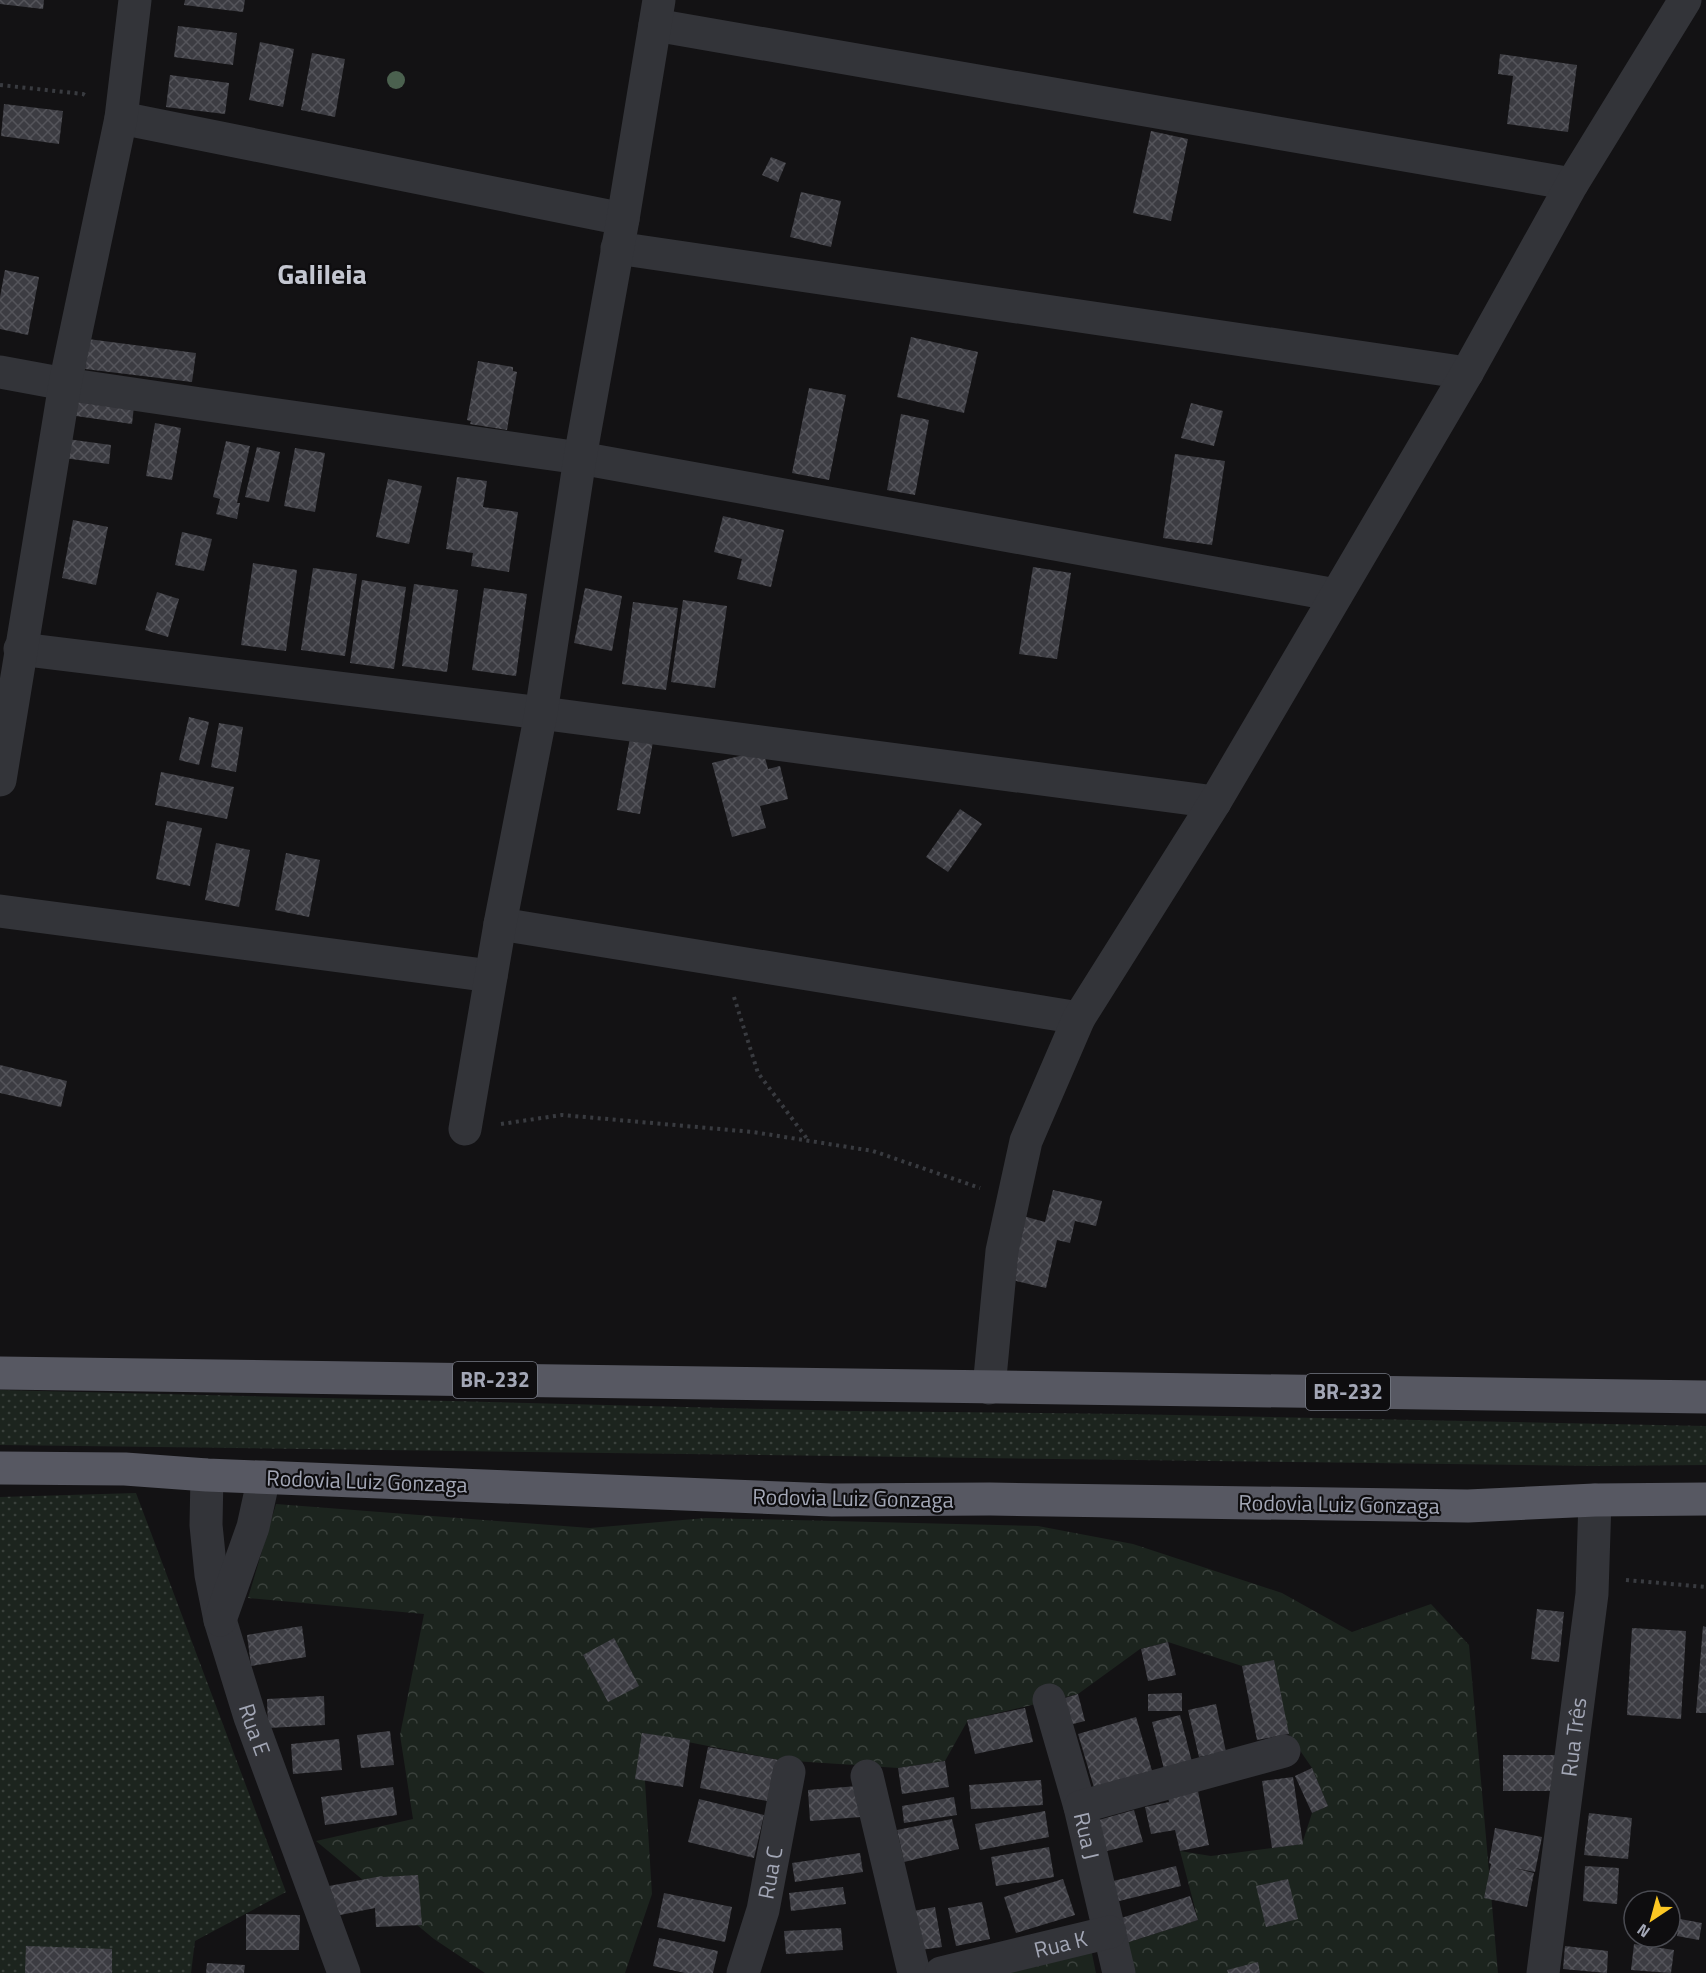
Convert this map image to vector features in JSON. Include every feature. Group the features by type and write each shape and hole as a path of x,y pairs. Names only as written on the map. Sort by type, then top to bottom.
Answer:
{"highway":[{"name":"BR-232","path":"0,1373 1706,1397"},
{"name":"Rodovia Luiz Gonzaga","path":"0,1468 125,1469 207,1475 832,1500 990,1499 1468,1506 1595,1500 1706,1499"}],"street":[{"path":"0,780 65,384 122,118 135,0"},
{"path":"989,1388 1002,1251 1026,1141 1079,1018 1215,802 1467,373 1572,184 1685,0"},
{"path":"465,1129 500,924 541,713 580,458 657,13 1572,184"},
{"path":"122,118 620,233 1467,373"},
{"path":"0,372 65,384 580,458 1336,596"},
{"path":"20,649 541,713 1215,802"},
{"path":"0,911 491,976"},
{"path":"500,924 1079,1018"},
{"name":"Rua E","path":"207,1475 206,1525 211,1575 220,1620 250,1717 344,1973"},
{"path":"220,1620 253,1527 264,1477"},
{"name":"Rua Três","path":"1543,1973 1592,1594 1595,1500"},
{"name":"Rua J","path":"1048,1700 1080,1807 1119,1973"},
{"path":"1080,1807 1284,1751"},
{"name":"Rua C","path":"743,1973 763,1910 789,1772"},
{"path":"867,1776 914,1973"},
{"name":"Rua K","path":"941,1973 1110,1932"}],"path":[{"path":"0,85 83,93 122,118"},
{"path":"725,961 739,1016 758,1073 808,1141"},
{"path":"465,1129 561,1115 753,1132 873,1151 1013,1199"},
{"path":"1593,1577 1706,1587"}],"green space":[{"path":"0,1390 850,1411 1127,1414 1706,1426 1706,1465 1594,1466 0,1445"},
{"path":"136,1493 286,1892 195,1941 191,1973 0,1973 0,1497"},
{"path":"276,1504 590,1528 706,1518 1038,1526 1133,1544 1282,1593 1352,1632 1431,1604 1469,1645 1498,1973 1133,1973 1126,1943 1198,1920 1180,1851 1211,1856 1302,1844 1312,1813 1328,1806 1312,1768 1242,1666 1168,1642 1140,1649 1078,1694 968,1720 945,1761 898,1768 779,1760 642,1733 652,1894 625,1973 485,1973 434,1939 316,1841 413,1819 400,1735 424,1614 248,1598"},
{"path":"1091,1949 1096,1973 1003,1973"}],"building":[{"path":"0,0 44,0 43,9 0,4"},
{"path":"185,0 245,0 243,12 184,5"},
{"path":"178,26 237,33 233,65 174,57"},
{"path":"260,42 294,49 283,107 249,100"},
{"path":"312,53 345,59 335,117 301,110"},
{"path":"1500,54 1577,65 1568,132 1507,124 1513,76 1498,74"},
{"path":"170,75 229,83 225,114 166,107"},
{"path":"4,104 63,111 59,144 1,136"},
{"path":"1151,131 1188,139 1171,221 1133,213"},
{"path":"771,157 786,163 778,182 762,175"},
{"path":"801,192 841,201 831,247 790,237"},
{"path":"5,270 39,277 28,335 0,329 0,297"},
{"path":"911,337 978,352 964,413 897,397"},
{"path":"88,339 196,353 192,382 85,369"},
{"path":"478,361 513,367 513,371 517,372 507,430 470,424 471,421 467,420"},
{"path":"809,388 846,395 829,480 792,473"},
{"path":"78,398 134,406 132,424 76,416"},
{"path":"1191,403 1223,411 1214,446 1181,438"},
{"path":"901,414 929,420 915,495 887,490"},
{"path":"155,423 181,428 172,480 146,476"},
{"path":"67,439 111,445 109,464 64,458"},
{"path":"226,441 250,446 237,503 240,503 237,519 216,514 220,499 213,497"},
{"path":"257,447 280,452 269,502 245,497"},
{"path":"295,448 325,453 315,512 284,506"},
{"path":"1175,454 1225,461 1212,545 1163,538"},
{"path":"457,477 487,481 483,507 518,512 509,572 471,566 473,553 446,549"},
{"path":"388,479 422,486 409,544 376,537"},
{"path":"723,516 784,530 771,587 737,579 742,559 714,552"},
{"path":"73,520 108,527 96,585 62,578"},
{"path":"182,532 212,539 204,571 175,565"},
{"path":"253,563 297,570 286,651 241,645"},
{"path":"1033,567 1071,573 1057,659 1019,654"},
{"path":"313,568 357,574 345,656 301,650"},
{"path":"362,580 406,587 394,669 350,663"},
{"path":"414,584 458,590 447,672 402,666"},
{"path":"484,588 527,594 516,676 472,670"},
{"path":"585,588 622,596 612,651 574,643"},
{"path":"157,592 179,599 168,637 145,630"},
{"path":"683,600 727,606 715,688 671,682"},
{"path":"633,602 678,608 666,690 622,684"},
{"path":"189,717 209,722 199,765 179,760"},
{"path":"219,723 243,727 236,772 211,767"},
{"path":"631,732 654,736 640,814 617,810"},
{"path":"763,750 768,769 780,766 788,799 760,806 766,828 732,837 712,763"},
{"path":"161,772 234,787 227,819 155,805"},
{"path":"960,809 982,824 948,872 926,857"},
{"path":"167,821 202,828 190,886 156,879"},
{"path":"216,843 250,850 239,907 205,900"},
{"path":"286,853 320,860 309,917 275,910"},
{"path":"0,1065 67,1081 61,1107 0,1093"},
{"path":"1053,1190 1102,1201 1096,1226 1075,1221 1070,1243 1057,1240 1046,1288 1008,1279 1023,1216 1045,1222"},
{"path":"1537,1609 1564,1612 1559,1662 1531,1659"},
{"path":"302,1626 306,1657 251,1666 247,1635"},
{"path":"1703,1626 1706,1627 1706,1713 1696,1713"},
{"path":"1632,1628 1686,1631 1681,1719 1627,1715"},
{"path":"614,1638 639,1686 608,1702 583,1655"},
{"path":"1168,1642 1176,1675 1148,1681 1141,1649"},
{"path":"1274,1660 1289,1734 1257,1740 1242,1666"},
{"path":"1182,1693 1182,1711 1148,1711 1148,1694"},
{"path":"1078,1694 1085,1721 1065,1726 1058,1700"},
{"path":"324,1696 325,1725 268,1728 267,1699"},
{"path":"1216,1704 1226,1752 1199,1757 1188,1710"},
{"path":"1025,1708 1033,1742 975,1754 967,1720"},
{"path":"1180,1715 1192,1762 1164,1769 1152,1722"},
{"path":"1136,1717 1153,1774 1095,1791 1078,1734"},
{"path":"390,1731 394,1765 361,1768 357,1735"},
{"path":"642,1733 690,1740 683,1787 635,1779"},
{"path":"339,1739 342,1770 293,1774 291,1744"},
{"path":"708,1747 779,1760 772,1802 700,1788"},
{"path":"1503,1755 1559,1755 1559,1791 1503,1791"},
{"path":"945,1761 949,1787 902,1794 898,1768"},
{"path":"1312,1768 1328,1806 1312,1813 1295,1776"},
{"path":"1293,1777 1303,1844 1272,1848 1262,1781"},
{"path":"1041,1780 1043,1805 971,1809 969,1785"},
{"path":"858,1786 861,1817 810,1821 808,1790"},
{"path":"393,1787 397,1815 325,1825 321,1797"},
{"path":"1198,1791 1209,1845 1180,1851 1175,1830 1151,1834 1145,1807 1169,1802 1168,1797"},
{"path":"954,1797 957,1815 904,1823 902,1806"},
{"path":"699,1799 764,1815 754,1858 688,1842"},
{"path":"1134,1810 1143,1842 1103,1852 1095,1821"},
{"path":"1045,1811 1049,1837 980,1850 975,1824"},
{"path":"1589,1813 1632,1818 1628,1859 1584,1855"},
{"path":"952,1819 959,1849 904,1862 897,1830"},
{"path":"1495,1828 1542,1837 1535,1872 1514,1868 1534,1873 1527,1907 1484,1898"},
{"path":"1049,1847 1054,1877 996,1886 991,1857"},
{"path":"860,1853 863,1872 795,1882 792,1863"},
{"path":"1176,1866 1181,1886 1115,1902 1109,1882"},
{"path":"1585,1866 1619,1868 1617,1904 1583,1901"},
{"path":"418,1875 422,1925 376,1927 375,1908 335,1916 329,1886 382,1876"},
{"path":"1063,1879 1075,1915 1016,1933 1004,1897"},
{"path":"1288,1879 1298,1919 1266,1927 1256,1886"},
{"path":"843,1887 846,1904 791,1911 789,1893"},
{"path":"664,1893 732,1907 725,1942 657,1927"},
{"path":"1190,1896 1198,1920 1126,1943 1118,1919"},
{"path":"982,1902 990,1939 956,1946 948,1908"},
{"path":"935,1907 942,1947 920,1950 913,1911"},
{"path":"246,1914 300,1915 299,1950 246,1950"},
{"path":"1682,1919 1702,1923 1699,1940 1682,1937"},
{"path":"841,1928 843,1950 786,1954 784,1931"},
{"path":"659,1938 718,1951 713,1973 685,1973 653,1966"},
{"path":"26,1946 112,1949 112,1973 25,1973"},
{"path":"1565,1946 1608,1951 1607,1973 1563,1969"},
{"path":"1633,1949 1674,1950 1671,1973 1631,1970"},
{"path":"1258,1962 1260,1973 1228,1973 1227,1970"},
{"path":"207,1963 245,1965 244,1973 206,1973"}],"district":[{"name":"Galileia","path":"322,274"}]}
